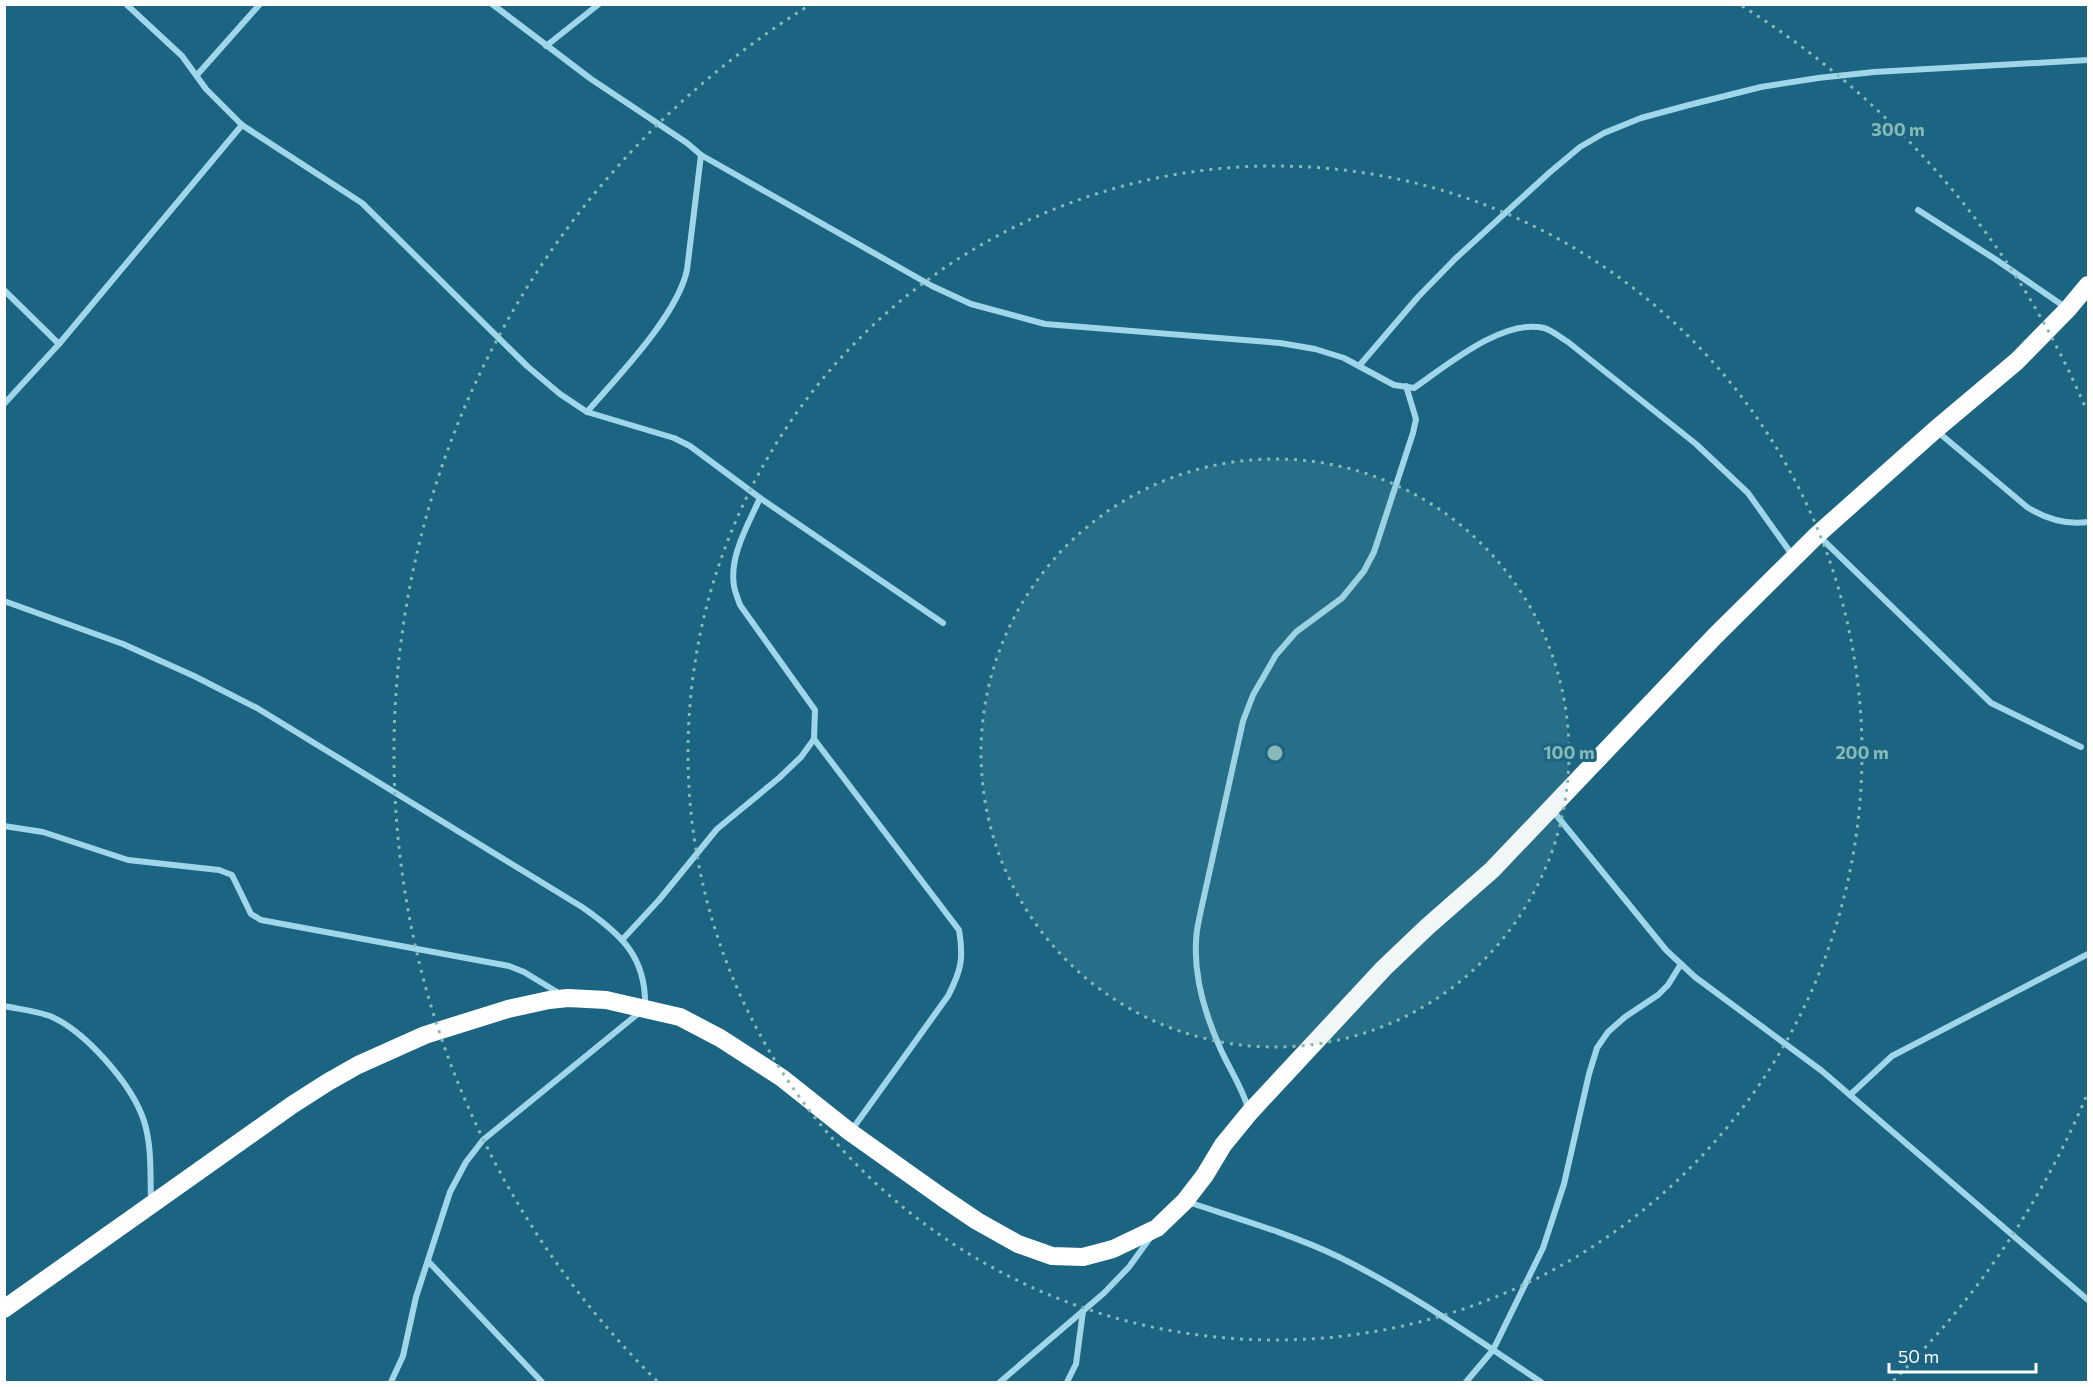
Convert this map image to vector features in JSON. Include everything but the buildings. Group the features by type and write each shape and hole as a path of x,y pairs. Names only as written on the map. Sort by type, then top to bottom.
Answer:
{"highway":[{"path":"4,1310 292,1105 358,1065 425,1035 470,1020 508,1009 568,998 606,1000 680,1017 720,1038 782,1078 850,1132 977,1221 1018,1244 1052,1256 1083,1257 1113,1249 1157,1228 1185,1201 1205,1175 1223,1145 1250,1112 1384,968 1492,870 1715,636 1817,535 2016,361 2068,309 2088,285"}],"street":[{"path":"126,4 182,56 206,89 242,124 362,203 527,366 560,394 587,412 682,442 943,623"},
{"path":"197,75 260,4"},
{"path":"492,4 546,46 701,155 932,286 971,304 1045,324 1280,343 1315,349 1344,358 1394,385 1414,388 1486,340 1526,327 1545,328 1568,342 1696,444 1748,493 1794,558"},
{"path":"546,46 599,4"},
{"path":"1359,366 1418,297 1455,259 1549,173 1580,147 1604,133 1641,118 1689,105 1761,87 1818,78 1874,72 2088,60"},
{"path":"4,404 59,344 242,124"},
{"path":"587,412 638,352 684,287 701,155"},
{"path":"1918,210 2068,309"},
{"path":"4,290 59,344"},
{"path":"1250,1112 1244,1092 1219,1047 1202,997 1197,968 1196,942 1201,910 1243,721 1253,694 1276,655 1296,632 1342,598 1364,571 1374,552 1416,418 1406,386"},
{"path":"1935,430 2042,517 2060,522 2088,522"},
{"path":"622,940 659,900 717,829 779,778 801,757 814,740 815,710 740,604 734,586 733,567 742,539 760,498"},
{"path":"1817,535 1991,703 2081,747"},
{"path":"4,602 123,644 257,708 582,907 611,927 632,953 641,969 646,988 645,1008 483,1140 466,1162 450,1192 416,1297 403,1356 391,1383"},
{"path":"814,740 959,930 963,952 959,975 948,996 850,1132"},
{"path":"1551,808 1659,941 1695,977 1789,1045 1850,1095 2088,1300"},
{"path":"4,826 43,832 128,860 219,870 232,875 251,914 261,920 509,966 537,978 568,998"},
{"path":"1850,1095 1892,1056 2088,954"},
{"path":"1466,1383 1493,1350 1543,1248 1555,1216 1597,1048 1608,1032 1625,1017 1658,995 1682,964"},
{"path":"4,1006 49,1016 65,1024 80,1035 122,1080 144,1121 149,1146 152,1206"},
{"path":"1185,1201 1292,1237 1338,1257 1391,1285 1541,1383"},
{"path":"1000,1383 1083,1311 1129,1267 1157,1228"},
{"path":"428,1261 542,1383"},
{"path":"1067,1383 1076,1365 1083,1311"}]}
